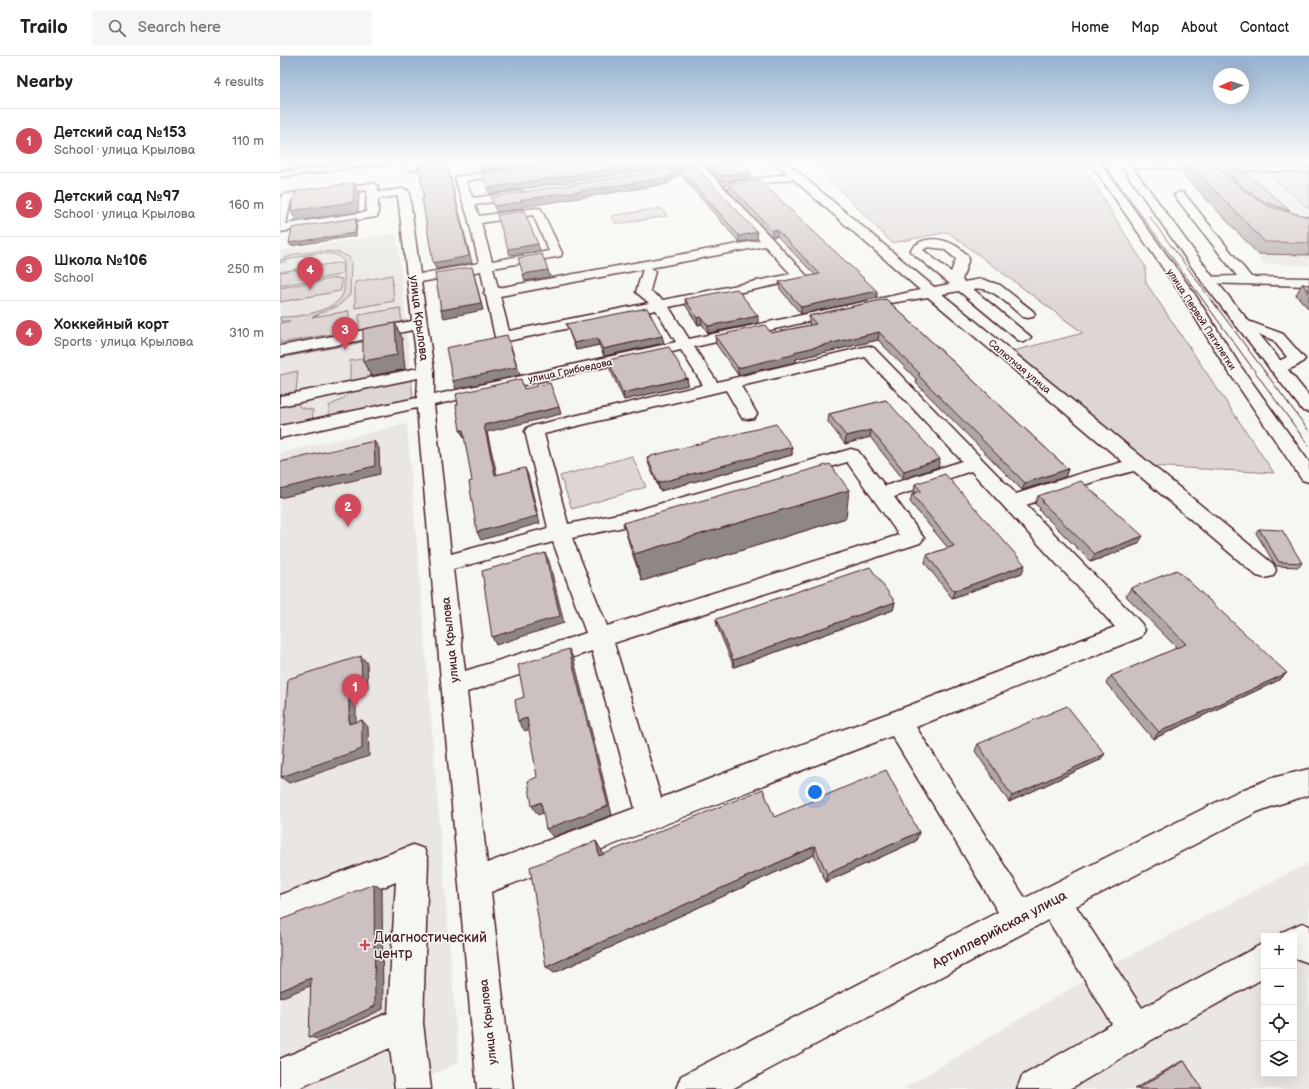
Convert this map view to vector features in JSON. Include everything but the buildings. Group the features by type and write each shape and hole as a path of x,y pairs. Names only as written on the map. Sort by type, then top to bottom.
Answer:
{"street":[{"path":"280,224 283,209"},
{"path":"280,228 372,215 373,209"},
{"name":"улица Крылова","path":"405,209 426,371 425,402 496,1089"},
{"path":"472,209 487,266 491,293 503,337 800,276 737,209"},
{"name":"Салютная улица","path":"834,209 1265,570"},
{"name":"улица Первой Пятилетки","path":"1128,209 1188,296 1232,365 1309,476"},
{"path":"1157,209 1240,322 1309,407"},
{"path":"1191,209 1247,281"},
{"path":"414,279 556,253 538,211 474,220"},
{"path":"491,293 768,242"},
{"path":"648,271 643,292 660,305 685,344 748,414"},
{"path":"1208,280 1309,282"},
{"path":"958,283 1023,337"},
{"name":"улица Грибоедова","path":"280,432 931,292 958,283 981,283 995,288 1028,314"},
{"path":"1240,322 1278,337 1297,359 1277,368"},
{"path":"280,351 419,324"},
{"path":"474,883 652,816 750,776 898,722 1133,630 868,351 534,431 560,533 600,638 652,816"},
{"path":"280,401 426,371"},
{"path":"442,564 560,533 638,517 851,455 913,538 454,685"},
{"path":"881,494 976,463"},
{"path":"1012,502 1090,477 1137,464"},
{"path":"898,722 1019,918"},
{"name":"Артиллерийская улица","path":"694,1089 1019,918 1247,802 1272,792 1309,782"},
{"path":"280,911 413,860 405,1023 413,1089"},
{"path":"1054,900 1136,1030"},
{"path":"1297,942 1302,939 1309,947"},
{"path":"1035,1089 1136,1030 1261,962"},
{"path":"280,1078 405,1023"}],"shaded area":[{"path":"662,209 667,216 616,224 611,216"},
{"path":"859,209 1110,209 1145,266 1146,283 1274,473 1150,466 1013,351 1083,333 948,232 892,243"},
{"path":"1257,209 1309,209 1309,265 1265,264 1244,242 1291,242"},
{"path":"397,233 413,396 280,424 280,251"},
{"path":"319,251 338,252 349,257 351,262 350,295 338,306 312,317 349,311 349,331 280,343 280,323 290,321 280,321 280,317 305,315 325,309 339,300 343,294 344,262 339,257 324,253 314,254 294,258 280,263 280,260 296,254"},
{"path":"337,263 343,264 342,273 339,275 280,286 280,272"},
{"path":"392,275 394,301 355,308 355,282"},
{"path":"336,278 342,279 340,291 280,302 280,288"},
{"path":"400,308 402,324 359,333 359,315"},
{"path":"390,333 399,335 280,358 280,354"},
{"path":"370,357 370,378 350,382 350,361"},
{"path":"298,371 296,392 280,395 280,375"},
{"path":"411,380 413,398 418,398 412,403 329,421 329,406 343,399 350,392"},
{"path":"295,403 302,408 313,410 312,424 280,431 280,406"},
{"path":"407,424 459,1062 402,1089 280,1089 280,453"},
{"path":"632,456 646,487 572,509 560,476"},
{"path":"1309,863 1309,1089 903,1089 1098,972"}],"tram line":[{"path":"1137,209 1309,446"},
{"path":"1149,216 1309,431"}],"place":[{"name":"Хоккейный корт","path":"310,290"},
{"name":"Школа №106","path":"345,350"},
{"name":"Детский сад №97","path":"348,527"},
{"name":"Детский сад №153","path":"355,707"},
{"name":"Диагностический центр","path":"365,945"}]}
